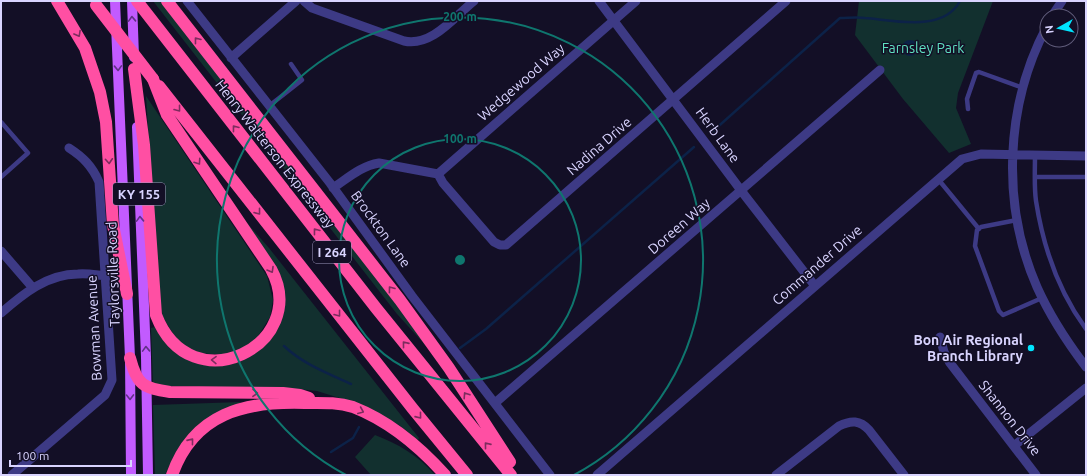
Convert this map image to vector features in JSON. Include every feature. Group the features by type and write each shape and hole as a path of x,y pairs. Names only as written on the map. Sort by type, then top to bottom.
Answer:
{"highway":[{"path":"57,1 85,48 100,92 106,122 113,225 127,294"},
{"name":"Henry Watterson Expressway","path":"137,1 362,290 511,475"},
{"path":"167,1 400,300 449,368 518,475"},
{"name":"I 264","path":"95,3 403,397 467,475"},
{"path":"134,69 144,145 156,315 163,331 183,352 191,356 208,360 234,358 244,354 257,345 264,339 272,326 278,303 276,282 271,269 167,115 154,79"},
{"path":"130,358 137,378 147,388 170,392 300,395 323,403"},
{"path":"172,475 187,445 212,420 242,408 265,403 340,403 381,421 406,437 430,458 445,475"}],"main road":[{"name":"Taylorsville Road","path":"115,1 130,358 131,475"},
{"name":"KY 155","path":"132,1 147,388 148,475"}],"street":[{"name":"Brockton Lane","path":"187,1 268,106 334,188 416,302 550,475"},
{"path":"231,58 296,1"},
{"path":"304,1 312,8 404,41 414,43 428,39 474,1"},
{"name":"Herb Lane","path":"599,1 815,286"},
{"name":"Wedgewood Way","path":"438,174 636,1"},
{"name":"Nadina Drive","path":"438,174 443,183 494,242 500,245 506,245 786,1"},
{"path":"1039,43 1022,88 1014,136 1013,183 1017,220 1027,260 1042,298 1058,329 1086,367"},
{"name":"Doreen Way","path":"495,403 880,70"},
{"name":"Bowman Avenue","path":"12,475 105,395 110,387 112,370 99,182 90,166 82,156 69,148"},
{"name":"Commander Drive","path":"597,475 962,159 973,155 1013,154 1086,156"},
{"path":"334,188 358,170 369,165 379,164 438,174"},
{"path":"1,251 33,288"},
{"path":"1,312 33,288 49,280 70,274 106,276"},
{"name":"Shannon Drive","path":"940,337 944,352 950,363 1015,445 1036,475"},
{"path":"1015,445 1086,388"},
{"path":"776,475 839,426 847,422 854,421 864,425 904,475"}],"lane":[{"path":"268,106 302,80 291,64"},
{"path":"968,109 967,99 976,73 979,72 1022,88"},
{"path":"1,122 28,153 1,177"},
{"path":"1035,155 1036,200 1046,245 1061,285 1076,315 1086,329"},
{"path":"1036,177 1086,178"},
{"path":"938,180 979,229"},
{"path":"1017,220 992,224 979,229 975,237 975,246 1000,311 1003,315 1042,298"}],"green space":[{"path":"153,1 162,1 391,296 427,347 397,314"},
{"name":"Farnsley Park","path":"859,1 993,1 958,93 956,108 971,144 949,153 903,99 855,35"},
{"path":"146,96 267,276 273,300 270,317 257,338 250,345 227,355 197,353 179,343 162,316 156,254"},
{"path":"247,223 269,248 419,438 418,440 399,425 359,404 317,391 288,388 153,386 151,328 155,327 165,341 177,353 187,359 211,365 235,363 246,359 256,353 265,344 272,332 282,311"},
{"path":"241,402 176,452 165,475 155,475 153,405"},
{"path":"375,435 392,442 415,456 435,475 371,475 355,457"}],"water":[{"path":"907,40 913,40 918,45 916,54 913,56 907,56 902,51 902,45"}],"waterway":[{"path":"712,132 840,18 862,18 903,22 930,21 942,17 952,11 960,1"},
{"path":"460,348 486,329 694,147"},
{"path":"284,346 307,363 351,384"},
{"path":"331,452 353,438 359,427"}],"place":[{"name":"Bon Air Regional Branch Library","path":"1031,348"}]}
